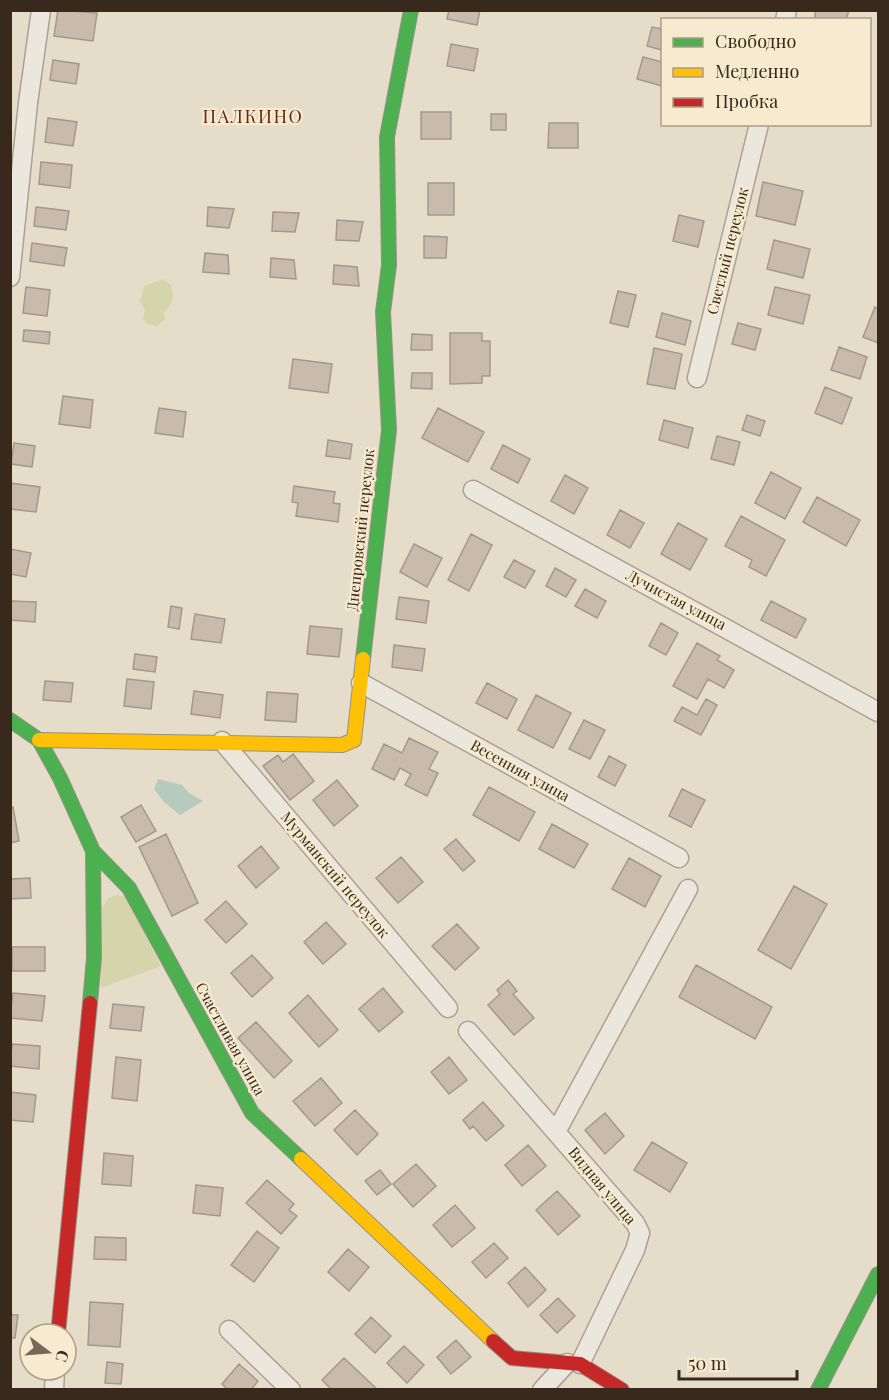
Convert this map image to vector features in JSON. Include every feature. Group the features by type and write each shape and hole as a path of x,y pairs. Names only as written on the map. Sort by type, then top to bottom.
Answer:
{"street":[{"path":"10,277 41,10"},
{"name":"Днепровский переулок","path":"39,740 222,741 342,745 354,740 389,430 383,312 388,265 387,137 411,10"},
{"name":"Светлый переулок","path":"697,378 759,126"},
{"name":"Лучистая улица","path":"473,490 879,712"},
{"name":"Весенняя улица","path":"361,683 679,858"},
{"path":"10,720 39,740"},
{"name":"Счастливая улица","path":"39,740 60,778 93,851 129,888 252,1113 512,1358 573,1364"},
{"name":"Мурманский переулок","path":"222,741 448,1008"},
{"path":"59,1322 94,958 93,851"},
{"path":"556,1132 688,889"},
{"name":"Видная улица","path":"468,1031 635,1223 640,1233 635,1250 573,1364"},
{"path":"818,1389 879,1274"},
{"path":"229,1330 291,1389"},
{"path":"542,1389 573,1364 622,1389"}],"green space":[{"path":"163,279 171,285 173,296 170,306 164,312 165,319 157,326 147,324 143,318 145,310 140,302 144,286"},
{"path":"116,895 126,897 161,966 101,988 102,907 109,898"}],"shaded area":[{"path":"158,779 182,785 189,793 203,801 180,815 164,802 154,789"}],"building":[{"path":"58,10 97,13 93,41 54,36"},
{"path":"449,10 480,10 477,25 447,19"},
{"path":"816,10 849,10 847,18 814,18"},
{"path":"652,27 661,29 661,50 647,46"},
{"path":"451,44 478,49 474,71 447,66"},
{"path":"643,57 661,62 661,86 637,79"},
{"path":"53,60 79,64 76,84 50,80"},
{"path":"421,112 451,112 451,139 421,139"},
{"path":"491,114 506,114 506,130 491,130"},
{"path":"48,118 77,122 73,146 45,142"},
{"path":"549,123 578,123 578,148 548,148"},
{"path":"41,162 72,165 70,188 39,184"},
{"path":"763,182 803,191 795,225 756,216"},
{"path":"428,183 454,183 454,215 428,215"},
{"path":"36,207 69,211 66,230 34,226"},
{"path":"208,207 234,209 229,228 207,226"},
{"path":"273,212 299,213 295,232 272,231"},
{"path":"679,215 704,221 698,247 673,241"},
{"path":"337,220 363,222 359,241 336,240"},
{"path":"424,236 447,237 446,258 424,258"},
{"path":"774,240 810,249 803,278 767,269"},
{"path":"32,243 67,248 64,266 30,261"},
{"path":"205,253 228,255 229,274 203,272"},
{"path":"271,258 294,260 296,279 270,277"},
{"path":"334,265 357,267 359,286 333,284"},
{"path":"26,287 50,290 47,316 23,313"},
{"path":"775,287 810,295 803,324 768,315"},
{"path":"618,291 636,295 628,327 610,323"},
{"path":"875,307 878,309 878,343 863,337"},
{"path":"662,313 691,321 685,345 656,337"},
{"path":"738,323 761,329 755,350 732,344"},
{"path":"24,330 50,332 49,344 23,341"},
{"path":"450,333 482,333 482,341 490,341 490,376 482,376 482,383 450,384"},
{"path":"412,334 432,335 432,350 411,350"},
{"path":"839,347 867,357 860,379 831,370"},
{"path":"654,348 682,354 675,389 647,384"},
{"path":"293,359 332,364 328,393 289,388"},
{"path":"412,373 432,373 432,389 411,388"},
{"path":"825,387 852,398 842,424 815,413"},
{"path":"63,396 93,400 90,428 59,424"},
{"path":"159,408 186,412 183,437 155,433"},
{"path":"438,408 484,432 468,462 422,438"},
{"path":"747,415 765,421 760,436 742,430"},
{"path":"664,420 693,428 688,448 659,440"},
{"path":"717,436 740,442 734,465 711,459"},
{"path":"328,440 352,444 350,459 326,456"},
{"path":"14,443 35,446 32,467 11,464"},
{"path":"503,445 530,459 518,483 491,469"},
{"path":"771,472 801,488 785,519 755,503"},
{"path":"565,475 588,488 574,514 551,501"},
{"path":"10,483 40,487 36,512 10,509"},
{"path":"294,486 335,492 333,503 340,504 338,522 296,516 298,503 292,502"},
{"path":"817,497 860,520 846,546 803,522"},
{"path":"620,510 644,523 630,548 607,535"},
{"path":"741,516 785,540 766,576 749,567 752,560 725,546"},
{"path":"678,523 707,539 690,570 661,554"},
{"path":"471,534 492,545 469,591 448,580"},
{"path":"414,544 442,558 427,587 400,572"},
{"path":"10,549 31,553 26,577 10,574"},
{"path":"514,560 535,571 525,588 504,577"},
{"path":"555,568 576,580 566,597 546,586"},
{"path":"585,589 606,601 597,618 575,606"},
{"path":"399,597 429,601 426,623 396,619"},
{"path":"10,601 36,602 35,622 10,620"},
{"path":"771,601 806,619 796,638 761,620"},
{"path":"171,606 182,608 179,629 168,627"},
{"path":"195,614 225,619 221,643 191,639"},
{"path":"661,623 678,633 666,655 649,646"},
{"path":"310,626 342,629 339,657 307,654"},
{"path":"697,643 720,656 717,660 734,670 724,688 708,679 697,699 673,686"},
{"path":"394,645 425,649 422,671 392,667"},
{"path":"135,654 157,657 155,672 133,669"},
{"path":"127,679 154,682 151,709 124,706"},
{"path":"45,681 73,683 71,702 43,700"},
{"path":"487,683 517,699 507,719 476,703"},
{"path":"194,691 223,695 220,718 191,714"},
{"path":"267,692 298,694 296,722 265,720"},
{"path":"536,695 571,713 553,748 518,730"},
{"path":"706,699 717,705 701,735 674,721 682,707 697,715"},
{"path":"584,720 605,730 590,759 569,749"},
{"path":"409,738 438,752 429,769 438,773 427,796 405,785 411,774 400,768 394,780 372,769 384,744 402,753"},
{"path":"293,754 314,781 290,800 263,766 278,755 283,762"},
{"path":"609,756 626,765 615,786 598,777"},
{"path":"337,780 358,806 334,826 313,800"},
{"path":"489,787 535,812 519,841 473,815"},
{"path":"682,789 705,800 691,827 669,816"},
{"path":"141,805 156,831 136,842 121,817"},
{"path":"13,807 19,841 10,843 10,808"},
{"path":"552,824 588,844 574,868 539,849"},
{"path":"166,834 198,903 172,916 139,847"},
{"path":"456,839 475,861 463,871 444,849"},
{"path":"261,846 279,868 256,888 238,866"},
{"path":"401,857 423,882 398,903 376,878"},
{"path":"629,858 661,876 645,907 612,889"},
{"path":"30,878 31,898 10,899 10,879"},
{"path":"794,886 827,904 791,969 758,950"},
{"path":"226,901 247,924 226,943 205,920"},
{"path":"326,922 346,944 323,964 304,942"},
{"path":"457,924 479,948 455,970 432,946"},
{"path":"12,947 45,947 45,971 12,971"},
{"path":"252,955 273,978 252,997 231,973"},
{"path":"696,965 772,1007 755,1039 679,997"},
{"path":"508,980 517,991 513,994 534,1018 514,1035 488,1005 500,994 497,990"},
{"path":"383,988 403,1012 379,1032 359,1009"},
{"path":"13,993 45,996 42,1021 10,1018"},
{"path":"308,995 338,1030 319,1047 289,1013"},
{"path":"113,1004 144,1007 141,1031 110,1028"},
{"path":"256,1022 292,1061 274,1078 238,1038"},
{"path":"12,1044 40,1046 39,1069 10,1066"},
{"path":"116,1057 141,1060 137,1101 112,1098"},
{"path":"449,1057 467,1080 449,1094 431,1072"},
{"path":"321,1078 342,1103 315,1126 293,1101"},
{"path":"10,1092 36,1095 33,1122 10,1120"},
{"path":"483,1102 504,1126 486,1141 473,1126 470,1129 463,1120"},
{"path":"355,1110 378,1134 357,1155 334,1130"},
{"path":"605,1113 624,1136 605,1154 585,1130"},
{"path":"652,1142 687,1163 670,1192 634,1170"},
{"path":"528,1145 546,1166 522,1186 505,1165"},
{"path":"104,1153 133,1156 131,1186 102,1184"},
{"path":"416,1164 436,1186 413,1207 393,1184"},
{"path":"380,1170 391,1184 377,1195 365,1181"},
{"path":"267,1180 294,1204 289,1210 297,1216 281,1234 246,1203"},
{"path":"196,1185 223,1188 220,1216 193,1213"},
{"path":"557,1191 580,1216 558,1235 536,1210"},
{"path":"455,1205 475,1228 452,1247 433,1225"},
{"path":"257,1231 279,1248 254,1282 231,1265"},
{"path":"95,1237 126,1238 126,1260 94,1259"},
{"path":"494,1243 508,1258 486,1278 472,1262"},
{"path":"348,1249 369,1267 349,1291 328,1272"},
{"path":"525,1267 546,1290 528,1307 508,1283"},
{"path":"558,1298 575,1316 557,1333 540,1315"},
{"path":"90,1302 123,1304 120,1347 88,1345"},
{"path":"10,1308 12,1315 18,1315 15,1338 10,1338"},
{"path":"371,1317 391,1336 375,1353 355,1334"},
{"path":"456,1340 471,1357 451,1374 437,1357"},
{"path":"404,1346 424,1365 407,1383 387,1363"},
{"path":"344,1358 378,1390 332,1390 322,1380"},
{"path":"107,1362 123,1364 121,1384 105,1383"},
{"path":"239,1364 258,1381 251,1390 228,1390 222,1384"}],"traffic: fast":[{"path":"363,659 389,430 383,312 389,265 387,137 411,10"},
{"path":"10,720 39,740 60,778 93,851 129,888 252,1113 301,1159"},
{"path":"90,1003 94,958 93,851"},
{"path":"818,1390 878,1274"}],"traffic: slow":[{"path":"39,740 342,745 354,740 363,659"},
{"path":"301,1159 493,1341"}],"traffic: jam":[{"path":"59,1322 90,1003"},
{"path":"493,1341 512,1358 580,1364 622,1390"}],"district":[{"name":"ПАЛКИНО","path":"253,117"}]}
